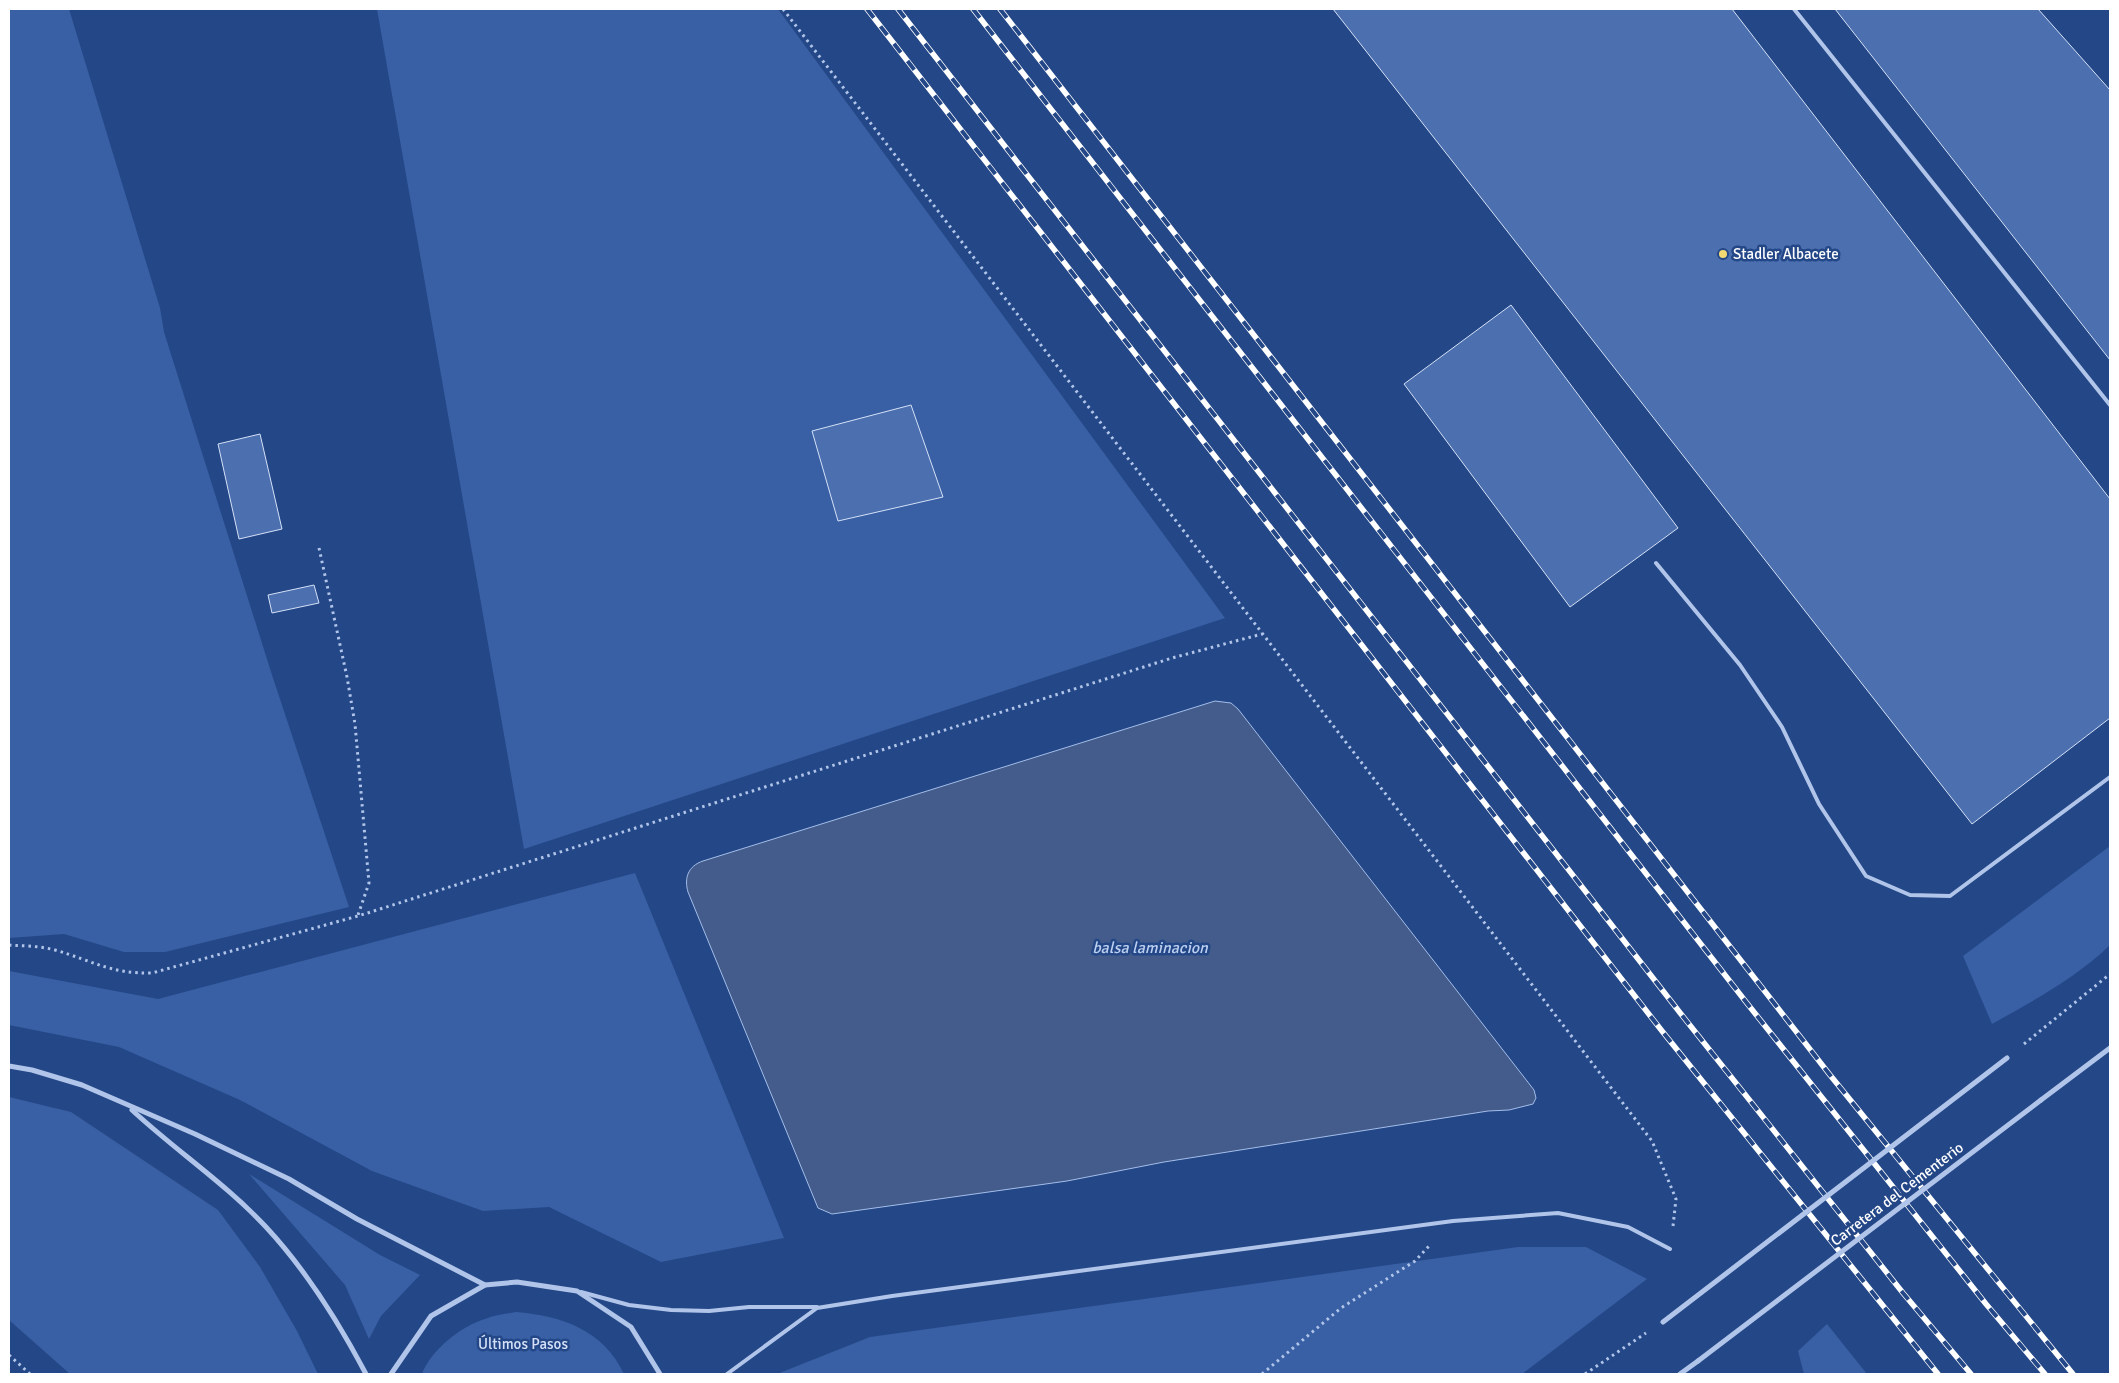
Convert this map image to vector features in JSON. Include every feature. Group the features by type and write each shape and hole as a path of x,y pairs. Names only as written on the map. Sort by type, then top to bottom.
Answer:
{"street":[{"name":"Carretera del Cementerio","path":"1680,1374 2110,1048"},
{"path":"1663,1322 2006,1058"},
{"path":"9,1066 32,1070 82,1085 128,1107 195,1134 289,1179 357,1219 484,1285"},
{"path":"128,1107 170,1145 223,1187 266,1227 312,1282 342,1329 366,1374"},
{"path":"391,1374 431,1316 484,1285 517,1282 577,1291 631,1327 660,1374"}],"lane":[{"path":"1794,9 2110,405"},
{"path":"1656,563 1740,665 1782,727 1819,804 1866,876 1910,895 1950,896 2110,777"},
{"path":"727,1374 817,1308 892,1296 1452,1221 1558,1213 1628,1227 1670,1249"},
{"path":"577,1291 629,1305 671,1310 709,1312 749,1307 827,1307"}],"path":[{"path":"784,9 1652,1141 1676,1199 1670,1249"},
{"path":"319,548 347,676 355,724 369,882 358,916"},
{"path":"9,945 54,950 106,968 129,973 152,973 358,916 1172,658 1262,634"},
{"path":"2006,1058 2110,974"},
{"path":"1262,1374 1341,1308 1415,1260 1452,1221"},
{"path":"1585,1374 1663,1322"},
{"path":"9,1355 30,1374"}],"green space":[{"path":"9,9 69,9 160,308 164,332 272,675 349,907 165,952 124,952 64,934 9,938"},
{"path":"377,9 778,9 1225,618 524,849"},
{"path":"2110,846 2110,945 2069,978 1992,1024 1963,956"},
{"path":"635,873 784,1238 661,1262 549,1207 483,1211 372,1171 240,1100 119,1047 9,1025 9,971 158,999"},
{"path":"9,1097 71,1112 218,1210 260,1267 297,1331 318,1374 70,1374 9,1320"},
{"path":"249,1174 380,1255 420,1275 381,1316 369,1339 345,1285"},
{"path":"1518,1247 1586,1247 1647,1279 1522,1374 777,1374 870,1337"},
{"name":"Últimos Pasos","path":"516,1312 549,1317 579,1328 605,1346 624,1374 422,1374 432,1356 448,1340 466,1327 489,1318"},
{"path":"1827,1324 1867,1374 1804,1374 1798,1351"}],"water":[{"name":"balsa laminacion","path":"1215,701 1231,703 1238,709 1534,1090 1536,1098 1533,1104 1509,1110 1488,1111 1164,1162 1067,1181 832,1214 818,1208 688,892 687,877 691,869 703,861"}],"building":[{"name":"Stadler Albacete","path":"1333,9 1732,9 2110,499 2110,718 1972,824"},
{"path":"1835,9 2038,9 2110,90 2110,360"},
{"path":"1511,305 1678,528 1570,607 1404,384"},
{"path":"911,405 943,497 838,521 812,431"},
{"path":"260,434 282,529 239,539 218,444"},
{"path":"314,585 319,603 272,613 268,595"}],"railway":[{"path":"867,9 1662,1031 1938,1374"},
{"path":"898,9 1681,1014 1903,1293 1971,1374"},
{"path":"973,9 1746,1002 1986,1304 2045,1374"},
{"path":"1000,9 1830,1075 2073,1374"}],"place":[{"name":"Stadler Albacete","path":"1723,254"}]}
